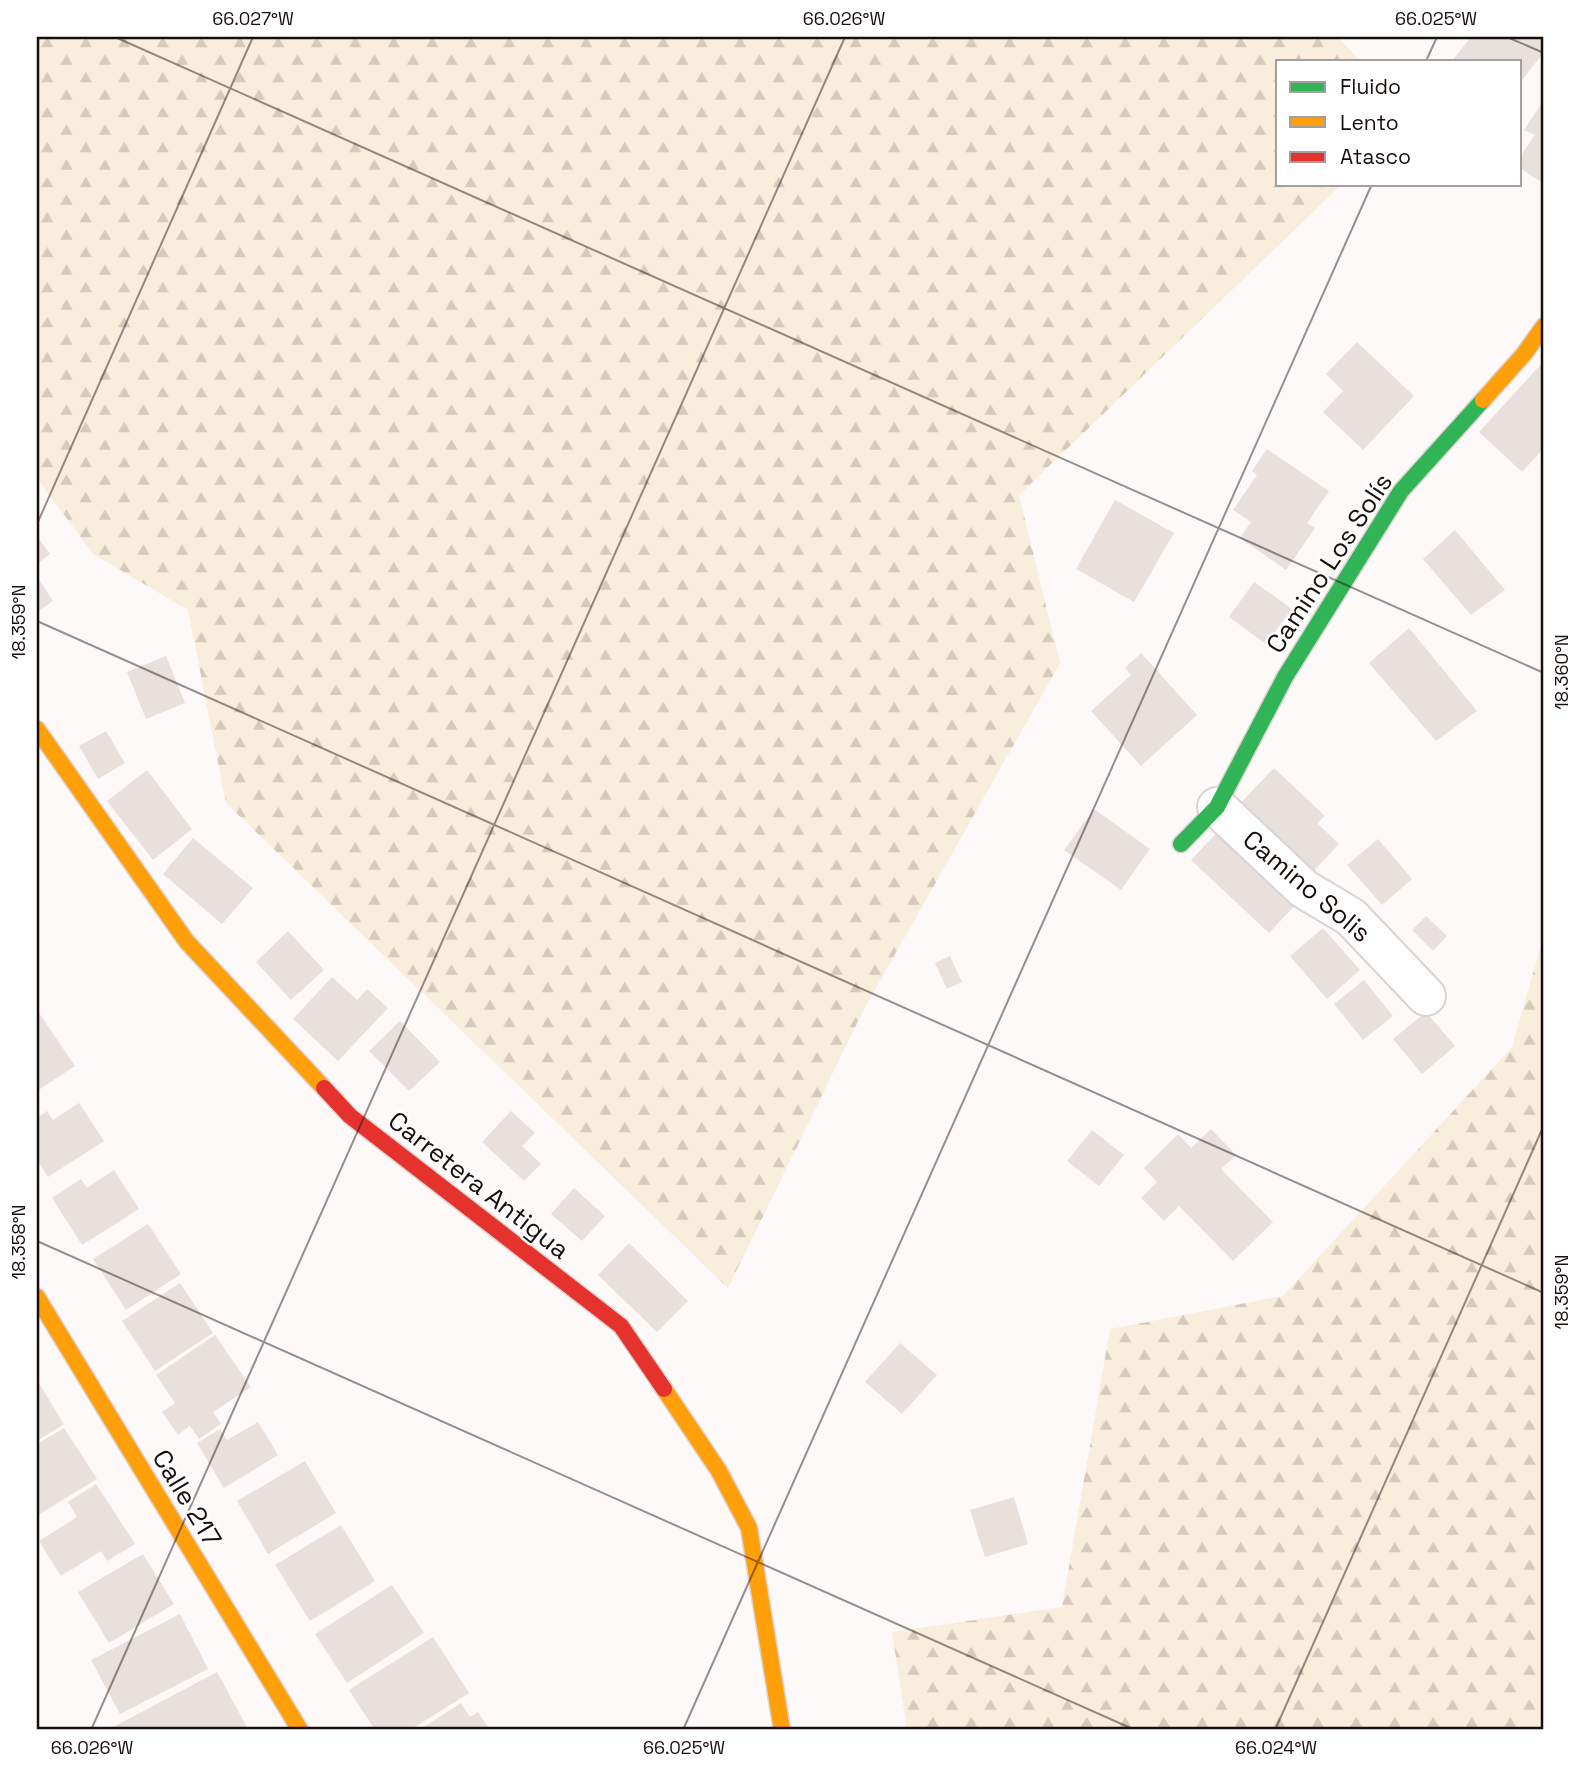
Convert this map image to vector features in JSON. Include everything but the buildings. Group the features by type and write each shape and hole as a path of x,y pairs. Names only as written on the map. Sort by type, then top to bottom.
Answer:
{"street":[{"name":"Camino Los Solís","path":"1181,844 1217,807 1284,677 1401,491 1524,354 1544,326"},
{"name":"Carretera Antigua","path":"37,729 187,942 350,1116 621,1326 719,1471 749,1528 782,1730"},
{"name":"Camino Solis","path":"1217,807 1304,890 1351,917 1426,996"},
{"name":"Calle 217","path":"37,1297 298,1727"}],"green space":[{"path":"37,37 1338,37 1359,60 1276,60 1276,186 1340,186 1019,495 1060,663 863,1011 728,1288 226,803 188,610 93,554 37,478"},
{"path":"1544,935 1544,1730 907,1730 892,1632 1062,1607 1110,1329 1283,1296 1512,1047"}],"traffic: fast":[{"path":"1181,844 1217,807 1285,677 1401,491 1483,400"}],"traffic: slow":[{"path":"1483,400 1524,354 1544,326"},
{"path":"37,729 187,942 324,1088"},
{"path":"37,1297 300,1730"},
{"path":"664,1389 719,1471 749,1528 782,1730"}],"traffic: jam":[{"path":"324,1088 350,1116 621,1326 664,1389"}]}
